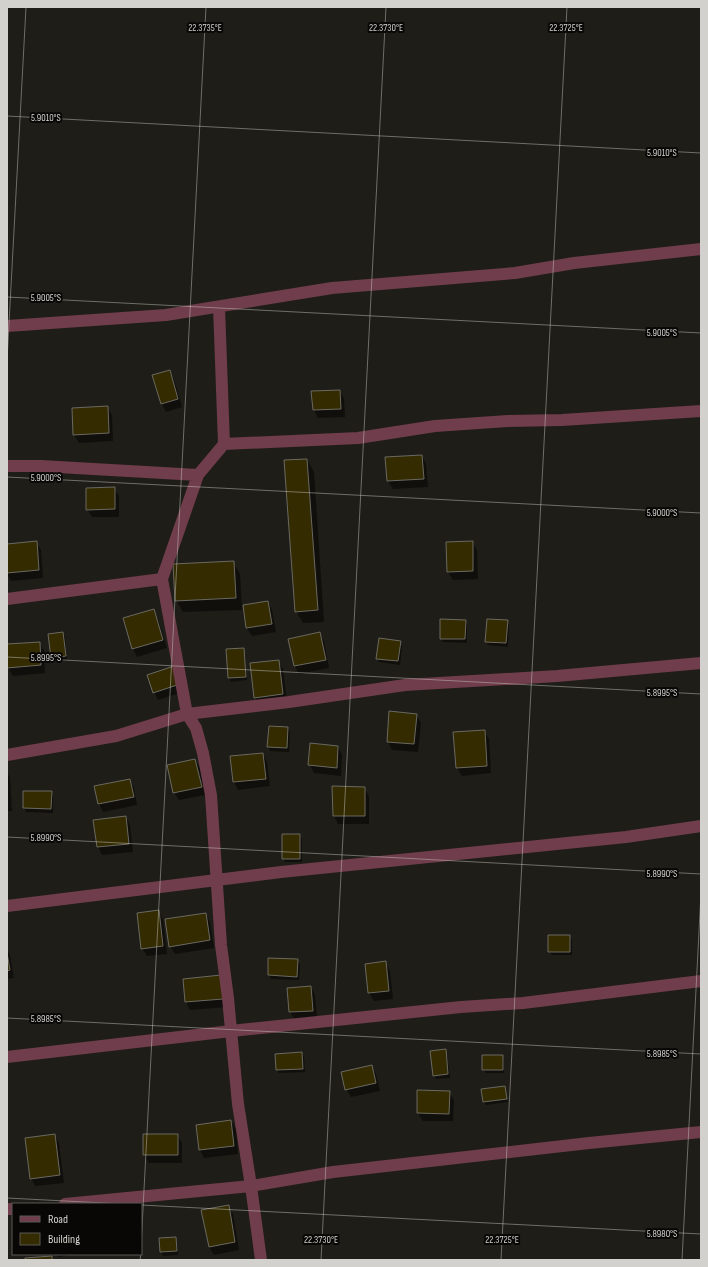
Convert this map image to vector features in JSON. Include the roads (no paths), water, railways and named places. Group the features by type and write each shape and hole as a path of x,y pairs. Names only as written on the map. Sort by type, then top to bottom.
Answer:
{"street":[{"path":"7,326 166,315 219,308 332,288 516,273 574,263 701,248"},
{"path":"219,308 224,444 198,475 162,579 187,714 196,728 203,753 210,796 222,945 238,1104 261,1260"},
{"path":"224,444 358,438 435,426 701,411"},
{"path":"7,466 41,466 198,475"},
{"path":"7,599 162,579"},
{"path":"7,755 116,736 187,714 289,702 406,685 557,676 701,663"},
{"path":"7,906 280,872 626,837 701,826"},
{"path":"7,1057 231,1031 462,1007 523,1003 701,981"},
{"path":"74,1203 251,1186 333,1172 701,1132"}]}
